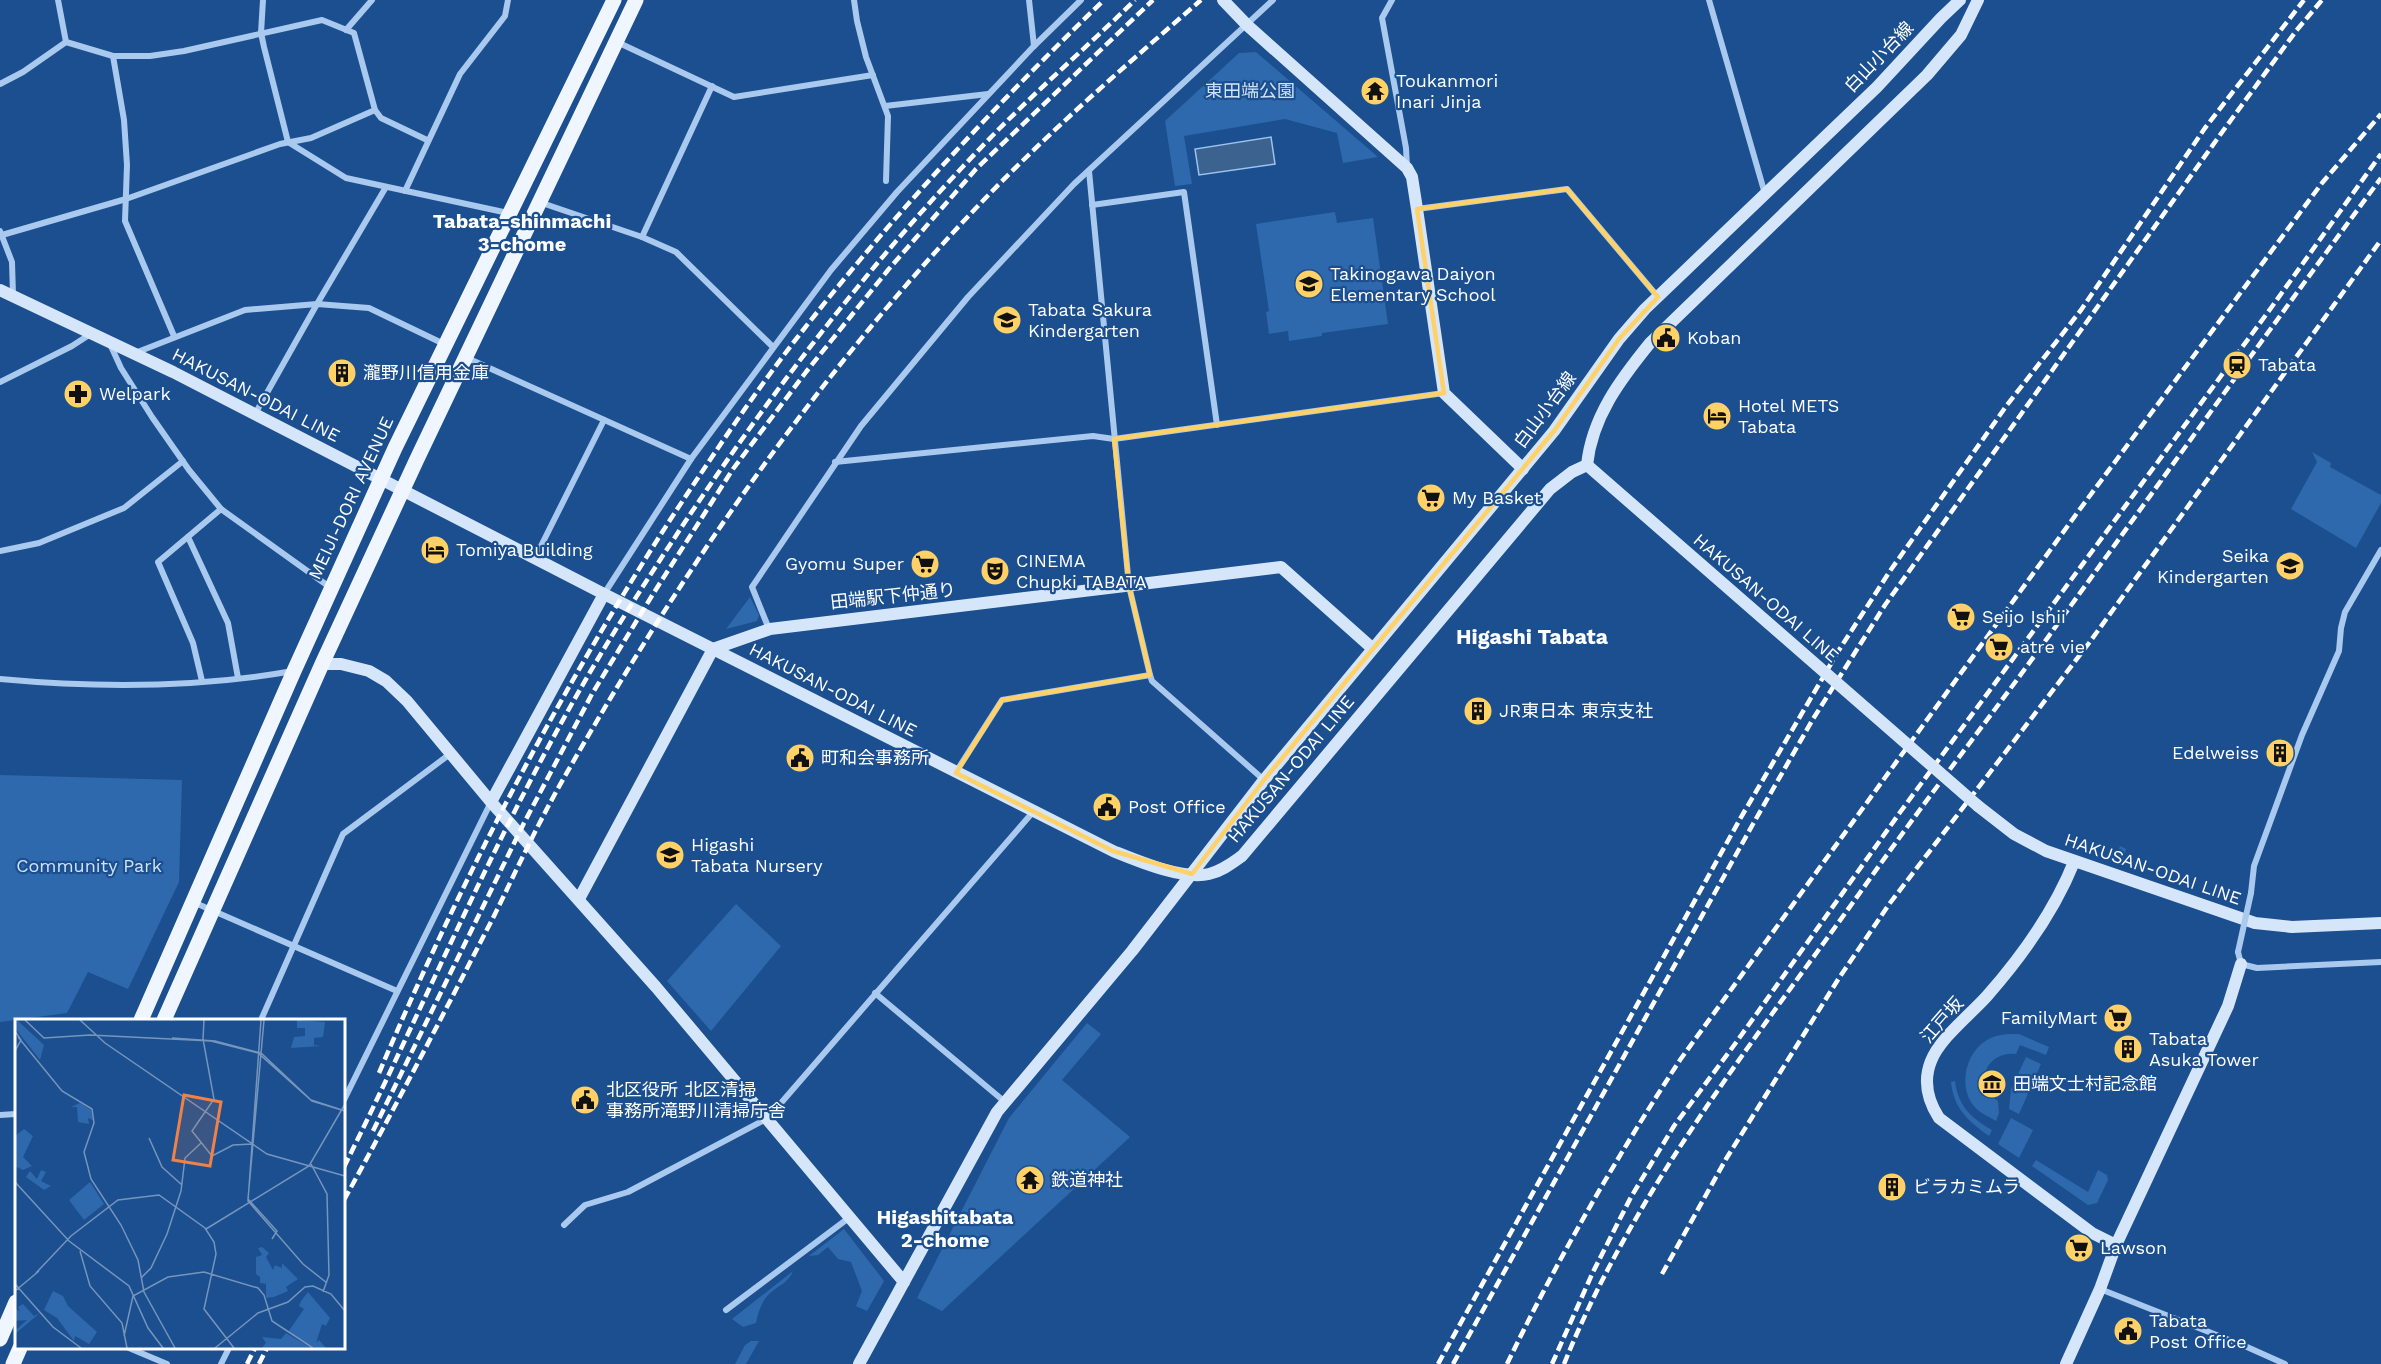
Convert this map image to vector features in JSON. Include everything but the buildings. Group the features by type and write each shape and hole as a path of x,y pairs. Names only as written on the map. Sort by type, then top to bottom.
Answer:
{"main road":[{"name":"MEIJI-DORI AVENUE","path":"141,1019 294,670 381,480 614,0"},
{"path":"164,1019 322,664 636,0"},
{"path":"1222,0 1407,168 1412,177 1444,393 1523,469"},
{"name":"白山小台線","path":"859,1364 997,1112 1132,951 1264,780 1523,469 1619,339 1658,297 1876,87 1960,0"},
{"path":"1587,465 1593,430 1603,410 1630,368 1650,343 1893,111 1961,35 1978,0"},
{"name":"HAKUSAN-ODAI LINE","path":"0,290 108,339 1033,812 1134,860 1162,869 1208,874 1227,867 1242,856 1550,489 1572,472 1587,465 1978,806 2014,834 2046,851 2074,862 2255,923 2292,927 2381,923"},
{"name":"田端駅下仲通り","path":"713,649 770,629 1281,567 1372,648"},
{"path":"491,802 604,594"},
{"path":"579,899 713,649"},
{"path":"322,664 340,664 369,671 386,681 407,701 491,802 579,899 768,1118 904,1282"},
{"name":"江戸坂","path":"2074,862 2065,884 2035,936 1988,994 1936,1051 1930,1064 1927,1080 1932,1107 1939,1118 2092,1233 2116,1245"},
{"path":"2066,1364 2100,1289 2116,1245 2228,1006 2239,958"},
{"path":"0,1339 15,1304"},
{"path":"13,1364 19,1349"}],"street":[{"path":"58,0 66,42"},
{"path":"263,0 261,33 288,142 346,178 511,214"},
{"path":"346,30 372,0"},
{"path":"405,191 460,74 505,16 508,0"},
{"path":"854,0 857,21 888,116 886,182"},
{"path":"1029,0 1034,46"},
{"path":"604,594 690,459 831,270 890,200 1080,0"},
{"path":"770,629 752,587 861,426 968,297 1089,171 1273,0"},
{"path":"1392,0 1382,18 1406,148 1407,168"},
{"path":"1709,0 1765,194"},
{"path":"66,42 113,56 150,56 322,20 354,33 375,110 381,118 428,140"},
{"path":"0,84 23,72 66,42"},
{"path":"616,42 734,97 873,75"},
{"path":"113,56 124,120 127,165 125,221 174,336"},
{"path":"642,237 712,86"},
{"path":"885,106 989,94"},
{"path":"13,295 12,262 1,233 126,199 288,142 311,138 375,110"},
{"path":"1089,171 1129,586 1150,675 1152,681 1264,780"},
{"path":"255,414 316,304 386,187"},
{"path":"1417,209 1567,189 1658,297"},
{"path":"1092,205 1184,192 1217,425"},
{"path":"539,202 642,237 676,252 773,347"},
{"path":"134,353 245,310 316,304 369,308 445,345"},
{"path":"0,382 72,346 93,332"},
{"path":"108,339 121,368 152,417 183,462 221,509 331,589"},
{"path":"467,358 690,459"},
{"path":"835,462 1093,436 1114,439 1444,393"},
{"path":"535,558 604,420"},
{"path":"0,551 39,543 124,508 183,462"},
{"path":"202,681 193,643 158,562 221,509"},
{"path":"188,537 228,623 238,678"},
{"path":"2381,550 2345,612 2339,651 2302,735 2254,866 2239,958 2257,968 2381,962"},
{"path":"0,679 50,683 123,684 202,681 294,670"},
{"path":"956,772 1002,700 1150,675"},
{"path":"261,1019 292,945 343,834 450,754"},
{"path":"345,1098 491,802"},
{"path":"564,1225 585,1205 628,1192 768,1118 1033,812"},
{"path":"193,902 398,991"},
{"path":"875,993 1005,1102"},
{"path":"0,1115 15,1114"},
{"path":"726,1310 850,1217"},
{"path":"2100,1289 2285,1364"},
{"path":"221,1364 228,1349"},
{"path":"145,1351 167,1364"}],"highlighted area":[{"path":"1567,189 1658,297 1619,339 1554,431 1264,780 1192,874 1113,851 956,773 1002,700 1150,675 1129,586 1114,439 1444,393 1417,209"}],"green space":[{"name":"東田端公園","path":"1256,52 1378,157 1343,163 1337,133 1285,119 1184,136 1192,184 1175,186 1165,121 1239,53"},
{"path":"1335,212 1337,223 1373,218 1388,324 1322,333 1322,336 1289,341 1288,331 1269,334 1266,312 1269,311 1256,224"},
{"path":"2312,452 2331,463 2330,467 2381,495 2381,503 2356,548 2291,509 2317,462"},
{"path":"750,597 759,615 757,621 726,629"},
{"name":"Community Park","path":"0,775 182,780 179,882 128,989 88,972 67,1013 0,1022"},
{"path":"2120,846 2126,849 2123,857 2141,864 2144,859 2148,860 2144,870 2115,859"},
{"path":"736,904 781,946 711,1031 667,981"},
{"path":"1087,1023 1101,1034 1062,1080 1130,1137 942,1311 917,1298 1009,1118"},
{"path":"2019,1034 2049,1047 2046,1055 2020,1045 2016,1054 1997,1058 1990,1063 1984,1078 1990,1094 1998,1101 1999,1113 1996,1121 1981,1112 1968,1097 1966,1069 1974,1052 1987,1040 1999,1035"},
{"path":"2026,1057 2041,1064 2019,1114 2009,1109 2011,1089"},
{"path":"1955,1081 1962,1104 1972,1116 1992,1130 1989,1136 1963,1114 1955,1100 1951,1082"},
{"path":"2011,1118 2033,1130 2019,1158 1998,1144"},
{"path":"2036,1160 2088,1192 2098,1170 2107,1175 2108,1180 2097,1203 2088,1205 2032,1166"},
{"path":"844,1229 884,1281 867,1311 856,1306 862,1291 851,1262 838,1259 828,1247 818,1255 809,1256"},
{"path":"793,1271 786,1281 766,1298 760,1308 756,1323 743,1327 732,1319"},
{"path":"751,1341 759,1341 746,1364 735,1364 745,1345"}],"shaded area":[{"path":"1271,137 1275,164 1199,175 1195,149"}],"railway":[{"path":"379,1073 443,929 551,719 630,584 718,447 783,356 871,246 984,120 1104,0"},
{"path":"345,1165 543,757 618,626 704,494 796,366 894,244 1000,128 1135,0"},
{"path":"373,1131 524,823 592,694 733,469 806,372 888,270 976,169 1153,0"},
{"path":"345,1198 439,1023 565,776 656,625 754,479 860,340 976,208 1058,127 1201,0"},
{"path":"1438,1364 1740,819 1839,650 1890,571 2007,405 2081,310 2205,128 2304,0"},
{"path":"1453,1364 1753,824 1813,719 1885,605 2220,135 2296,31 2322,0"},
{"path":"1507,1364 1589,1209 1680,1060 2080,509 2322,183 2381,114"},
{"path":"1552,1364 1593,1272 1631,1197 1674,1126 2381,154"},
{"path":"1564,1364 1593,1299 1626,1237 1661,1176 1700,1117 1902,834 2019,677 2381,178"},
{"path":"1662,1274 1726,1159 1839,978 1890,903 2089,643 2381,240"},
{"path":"247,1364 254,1349"},
{"path":"259,1364 266,1349"}],"place":[{"name":"Toukanmori Inari Jinja","path":"1375,91"},
{"name":"Takinogawa Daiyon Elementary School","path":"1309,284"},
{"name":"Tabata Sakura Kindergarten","path":"1007,320"},
{"name":"Koban","path":"1666,338"},
{"name":"Tabata","path":"2237,365"},
{"name":"瀧野川信用金庫","path":"342,373"},
{"name":"Welpark","path":"78,394"},
{"name":"Hotel METS Tabata","path":"1717,416"},
{"name":"My Basket","path":"1431,498"},
{"name":"Tomiya Building","path":"435,550"},
{"name":"Gyomu Super","path":"925,564"},
{"name":"Seika Kindergarten","path":"2290,566"},
{"name":"CINEMA Chupki TABATA","path":"995,571"},
{"name":"Seijo Ishii","path":"1961,617"},
{"name":"atre vie","path":"1999,647"},
{"name":"JR東日本 東京支社","path":"1478,711"},
{"name":"Edelweiss","path":"2280,753"},
{"name":"町和会事務所","path":"800,758"},
{"name":"Post Office","path":"1107,807"},
{"name":"Higashi Tabata Nursery","path":"670,855"},
{"name":"FamilyMart","path":"2118,1018"},
{"name":"Tabata Asuka Tower","path":"2128,1049"},
{"name":"田端文士村記念館","path":"1992,1084"},
{"name":"北区役所 北区清掃 事務所滝野川清掃庁舎","path":"585,1100"},
{"name":"鉄道神社","path":"1030,1180"},
{"name":"ビラカミムラ","path":"1892,1187"},
{"name":"Lawson","path":"2079,1248"},
{"name":"Tabata Post Office","path":"2128,1331"}],"district":[{"name":"Tabata-shinmachi 3-chome","path":"522,232"},
{"name":"Higashi Tabata","path":"1532,637"},
{"name":"Higashitabata 2-chome","path":"945,1228"}]}
